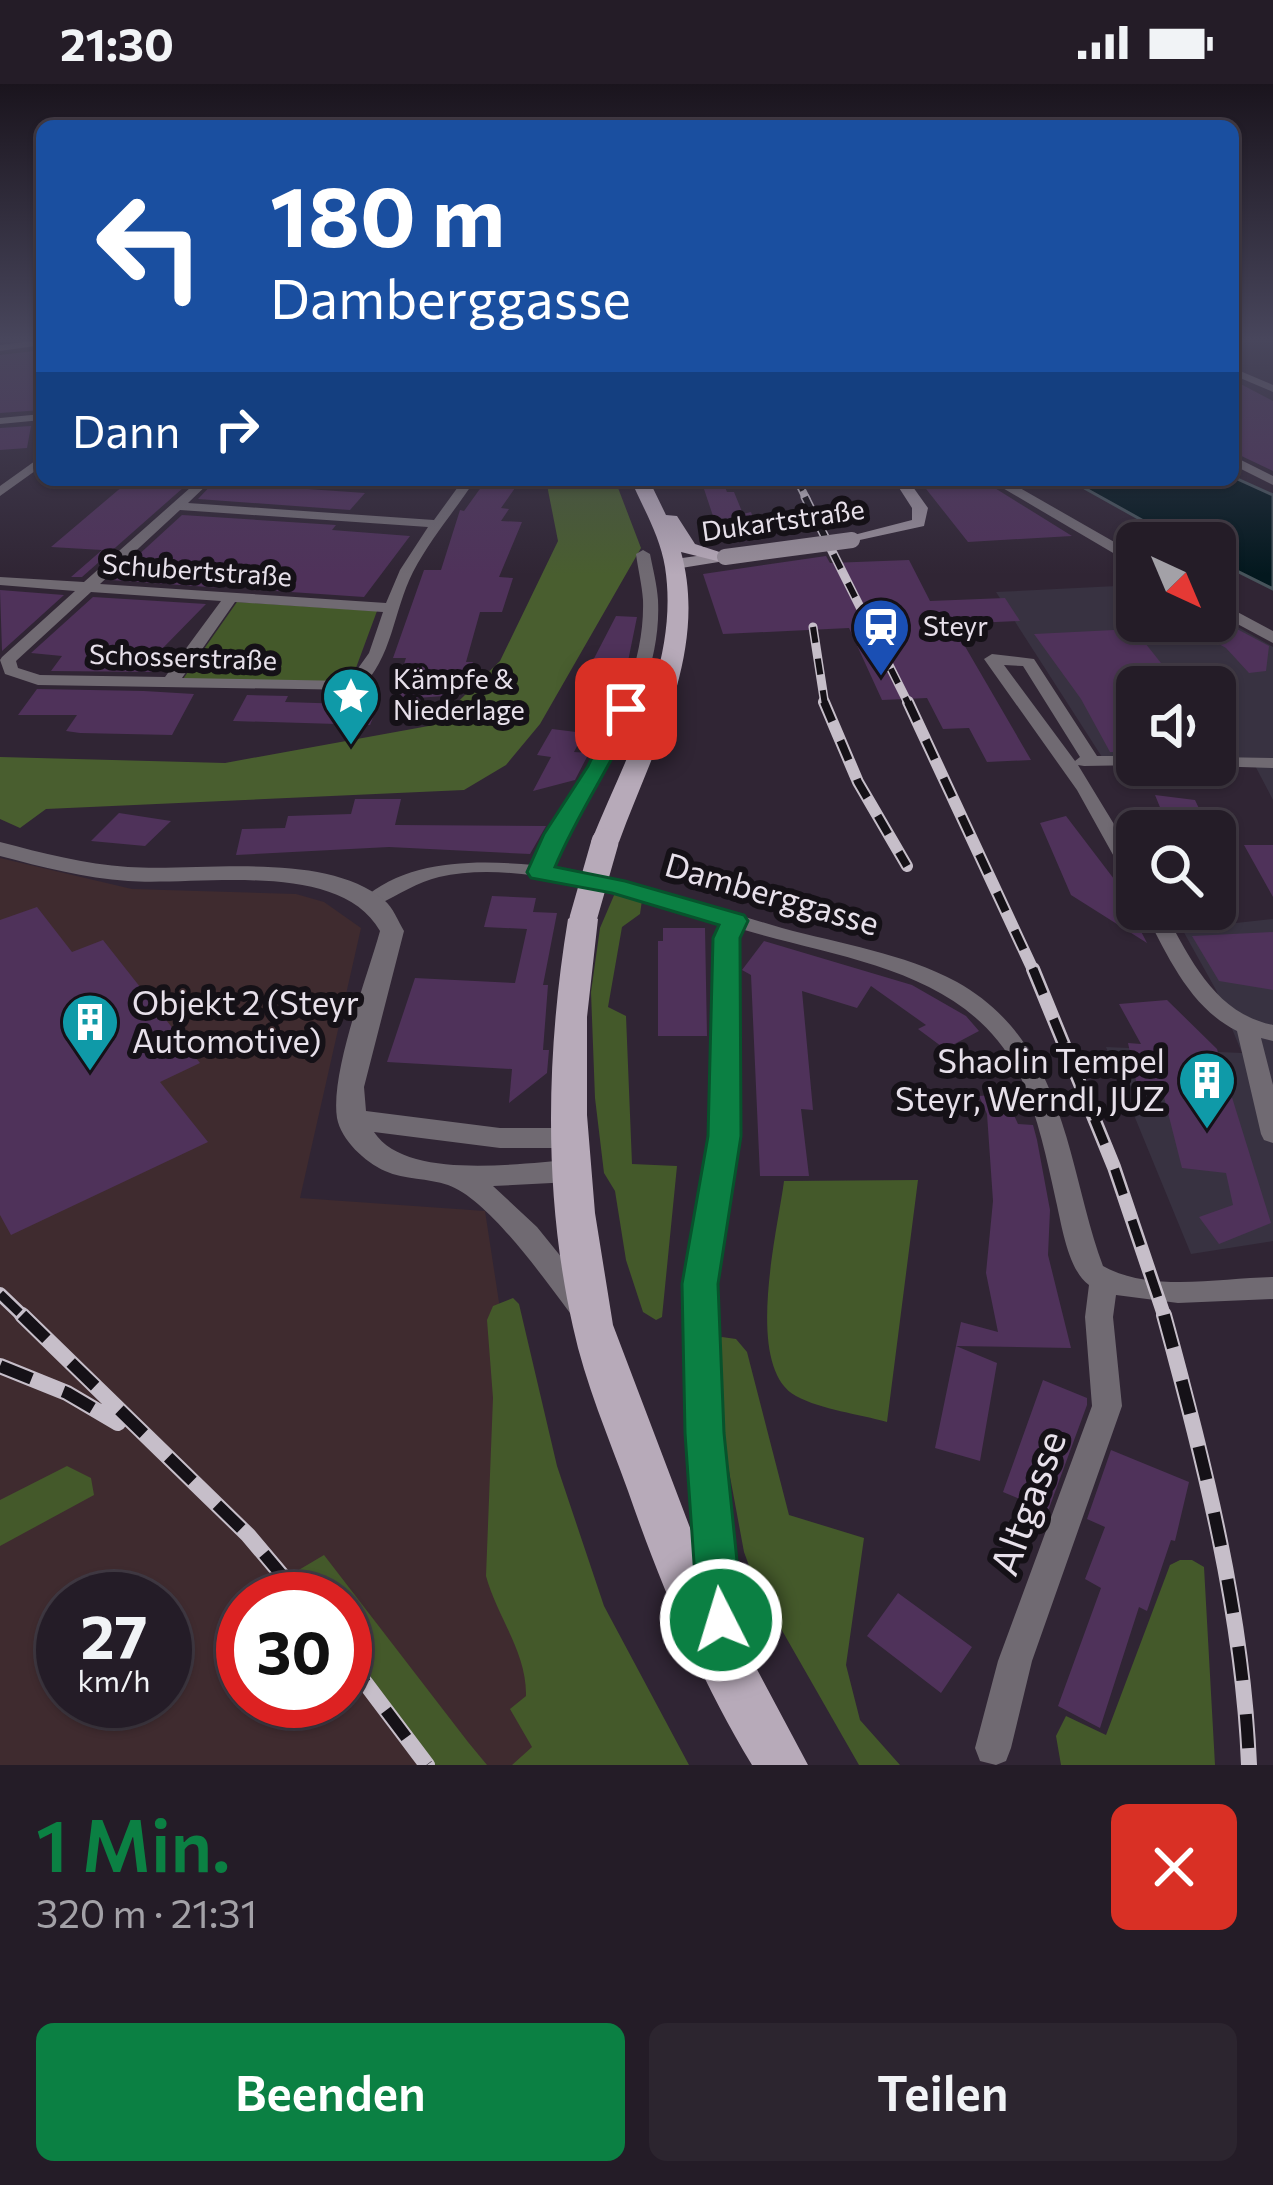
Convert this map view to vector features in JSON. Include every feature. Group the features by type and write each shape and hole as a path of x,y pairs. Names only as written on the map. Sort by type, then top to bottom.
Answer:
{"main road":[{"path":"643,486 675,564 679,608 673,654 604,842 583,919 572,994 570,1155 590,1316 676,1561 724,1666 782,1765"},
{"name":"Dukartstraße","path":"675,564 852,541 914,526 922,512 905,486"},
{"path":"655,511 672,521 688,548 725,557"}],"street":[{"path":"0,421 36,418"},
{"path":"1239,463 1273,481"},
{"path":"0,492 36,465"},
{"path":"86,587 200,486"},
{"path":"391,608 410,566 465,486"},
{"path":"1006,486 1116,550"},
{"path":"178,506 439,524"},
{"path":"540,872 566,814 616,735 645,658 653,615 643,554"},
{"name":"Schubertstraße","path":"0,581 391,608"},
{"name":"Schosserstraße","path":"86,587 8,660 11,671 38,680 353,686 364,678 391,608"},
{"path":"169,684 230,598"},
{"path":"1236,617 1273,638"},
{"path":"1092,760 1028,662 992,659 1067,763 1116,845"},
{"path":"1067,763 1116,761"},
{"path":"1236,762 1273,763"},
{"path":"0,849 124,874 317,879 372,900 390,922 392,944 350,1087 357,1139 377,1156 420,1171 454,1174 570,1155"},
{"name":"Damberggasse","path":"372,900 446,870 540,872 616,886 932,979 993,1019 1023,1063 1059,1151 1087,1261 1103,1282"},
{"path":"724,1666 704,1433 700,1284 724,1136 727,938 734,921"},
{"path":"1166,930 1209,1003 1261,1032 1273,1134"},
{"path":"351,1119 500,1138 570,1155"},
{"path":"454,1174 517,1222 590,1316"},
{"path":"1103,1282 1140,1289 1273,1288"},
{"name":"Altgasse","path":"993,1748 1016,1661 1107,1406 1099,1317 1103,1282"}],"shaded area":[{"path":"1116,586 1116,642 1236,642 1236,626 1273,647 1273,800 1251,758 1236,758 1236,666 1116,666 1116,757 1102,757 996,592"},
{"path":"0,858 132,889 296,894 324,902 361,928 300,1198 485,1211 570,1765 0,1765"},
{"path":"1273,919 1273,1241 1191,1254 1106,1047 1242,1053 1216,990 1183,930 1236,930 1236,923"}],"green space":[{"path":"547,486 617,486 641,548 540,724 506,765 464,790 46,809 20,828 0,819 0,757 225,763 434,725 500,661 558,541"},
{"path":"237,602 377,611 350,684 183,679"},
{"path":"615,893 642,900 640,914 622,927 608,1007 626,1016 632,1164 677,1166 662,1317 656,1320 643,1312 626,1260 615,1191 604,1173 595,1098 591,992 600,928"},
{"path":"918,1180 887,1422 796,1396 780,1380 767,1328 784,1181"},
{"path":"513,1298 519,1304 557,1466 604,1606 689,1765 512,1765 532,1747 510,1709 526,1696 525,1680 486,1576 493,1398 487,1320 493,1306"},
{"path":"722,1337 736,1339 747,1352 789,1515 864,1538 846,1665 860,1720 900,1765 859,1765 756,1585 744,1552 714,1390 714,1343"},
{"path":"67,1466 91,1478 94,1495 0,1546 0,1500"},
{"path":"324,1555 337,1572 298,1572"},
{"path":"1180,1560 1204,1567 1215,1765 1061,1765 1056,1736 1066,1716 1106,1735 1170,1565"},
{"path":"372,1617 487,1765 435,1765 372,1679"}],"water":[{"path":"1239,480 1273,495 1273,589 1236,570 1236,522 1145,522 1081,486 1239,486"}],"building":[{"path":"1239,418 1273,418 1273,471 1239,455"},
{"path":"31,426 27,448 0,450 0,428"},
{"path":"123,486 185,486 82,577 71,577 102,550 51,547"},
{"path":"210,486 365,493 350,510 198,499"},
{"path":"482,486 515,488 501,508 509,509 501,521 522,522 499,577 513,578 502,612 480,612 466,662 473,662 456,695 392,700 406,658 393,658 424,570 441,570 460,510 464,511"},
{"path":"703,486 724,486 727,492 734,492 743,514 751,512 760,539 740,542 733,518 714,519"},
{"path":"924,486 992,486 1072,536 968,542"},
{"path":"182,515 336,525 332,530 410,536 364,597 276,591 285,580 233,576 222,588 111,580"},
{"path":"826,556 830,563 909,560 930,601 1005,598 1020,621 952,624 1031,760 987,762 969,728 943,729 927,698 882,700 849,628 723,634 703,574"},
{"path":"0,590 64,595 2,651"},
{"path":"93,597 206,604 160,651 174,652 159,672 51,671 62,656 31,653"},
{"path":"616,616 637,617 625,676 587,672"},
{"path":"1236,628 1269,646 1266,671 1249,673 1216,642 1236,642"},
{"path":"1116,630 1116,642 1144,642 1163,666 1116,666 1116,752 1110,752 1081,699 1034,634"},
{"path":"37,689 194,694 172,735 80,733 66,731 77,715 18,715"},
{"path":"247,695 288,696 285,702 378,705 370,725 233,721"},
{"path":"552,729 584,733 574,752 589,753 575,780 533,791 551,757 537,755"},
{"path":"1155,795 1195,800 1200,810 1161,810"},
{"path":"355,799 401,799 395,825 546,826 530,854 389,847 236,855 242,829 285,828 288,816 351,814"},
{"path":"119,813 171,821 145,846 91,841"},
{"path":"1066,816 1114,879 1116,923 1071,895 1040,823"},
{"path":"1244,845 1273,845 1273,897"},
{"path":"492,896 536,898 533,912 557,913 543,985 548,985 543,1050 549,1050 547,1073 509,1103 512,1069 387,1062 415,978 515,983 527,929 484,927"},
{"name":"Objekt 2 (Steyr Automotive)","path":"37,907 72,952 103,940 200,1063 160,1082 208,1142 11,1235 0,1215 0,920"},
{"path":"663,928 705,928 707,1036 658,1036 658,941 663,941"},
{"path":"1126,930 1140,930 1147,943"},
{"path":"1273,932 1273,990 1219,981 1192,936"},
{"path":"764,941 912,985 966,1016 979,1031 945,1049 918,1029 926,1025 871,986 857,1008 802,991 813,1110 801,1109 809,1176 760,1176 751,975 742,970"},
{"name":"Shaolin Tempel Steyr, Werndl, JUZ","path":"1167,1000 1217,1049 1271,1223 1219,1244 1199,1217 1233,1205 1226,1173 1182,1168 1163,1093 1138,1090 1128,1043 1141,1044 1119,1004"},
{"path":"1004,1094 1018,1124 1033,1125 1037,1140 1050,1210 1048,1255 1071,1348 956,1346 961,1322 998,1332 986,1273 993,1201 987,1114 979,1096"},
{"path":"956,1346 997,1363 980,1461 935,1448"},
{"path":"1043,1380 1087,1398 1048,1511 1003,1492"},
{"path":"1111,1450 1189,1482 1175,1541 1171,1540 1147,1611 1139,1607 1100,1728 1058,1706 1101,1588 1085,1579 1105,1527 1087,1519"},
{"path":"898,1593 972,1647 941,1693 867,1636"}],"railway":[{"path":"800,486 807,500"},
{"path":"805,497 909,705"},
{"path":"813,627 825,704"},
{"path":"908,702 1034,972"},
{"path":"825,704 858,782 907,866"},
{"path":"1033,969 1114,1167 1164,1315"},
{"path":"0,1294 25,1318"},
{"path":"22,1315 248,1535 279,1572"},
{"path":"1164,1315 1207,1481 1230,1594 1249,1765"},
{"path":"0,1366 67,1393 118,1423"},
{"path":"372,1692 427,1765"}],"place":[{"name":"Steyr","path":"881,678"},
{"name":"Kämpfe & Niederlage","path":"351,747"},
{"name":"Objekt 2 (Steyr Automotive)","path":"90,1073"},
{"name":"Shaolin Tempel Steyr, Werndl, JUZ","path":"1207,1131"}],"route":[{"path":"626,709 600,766 566,814 540,872 616,886 734,921 727,938 724,1136 706,1232 699,1331 721,1620"}]}
